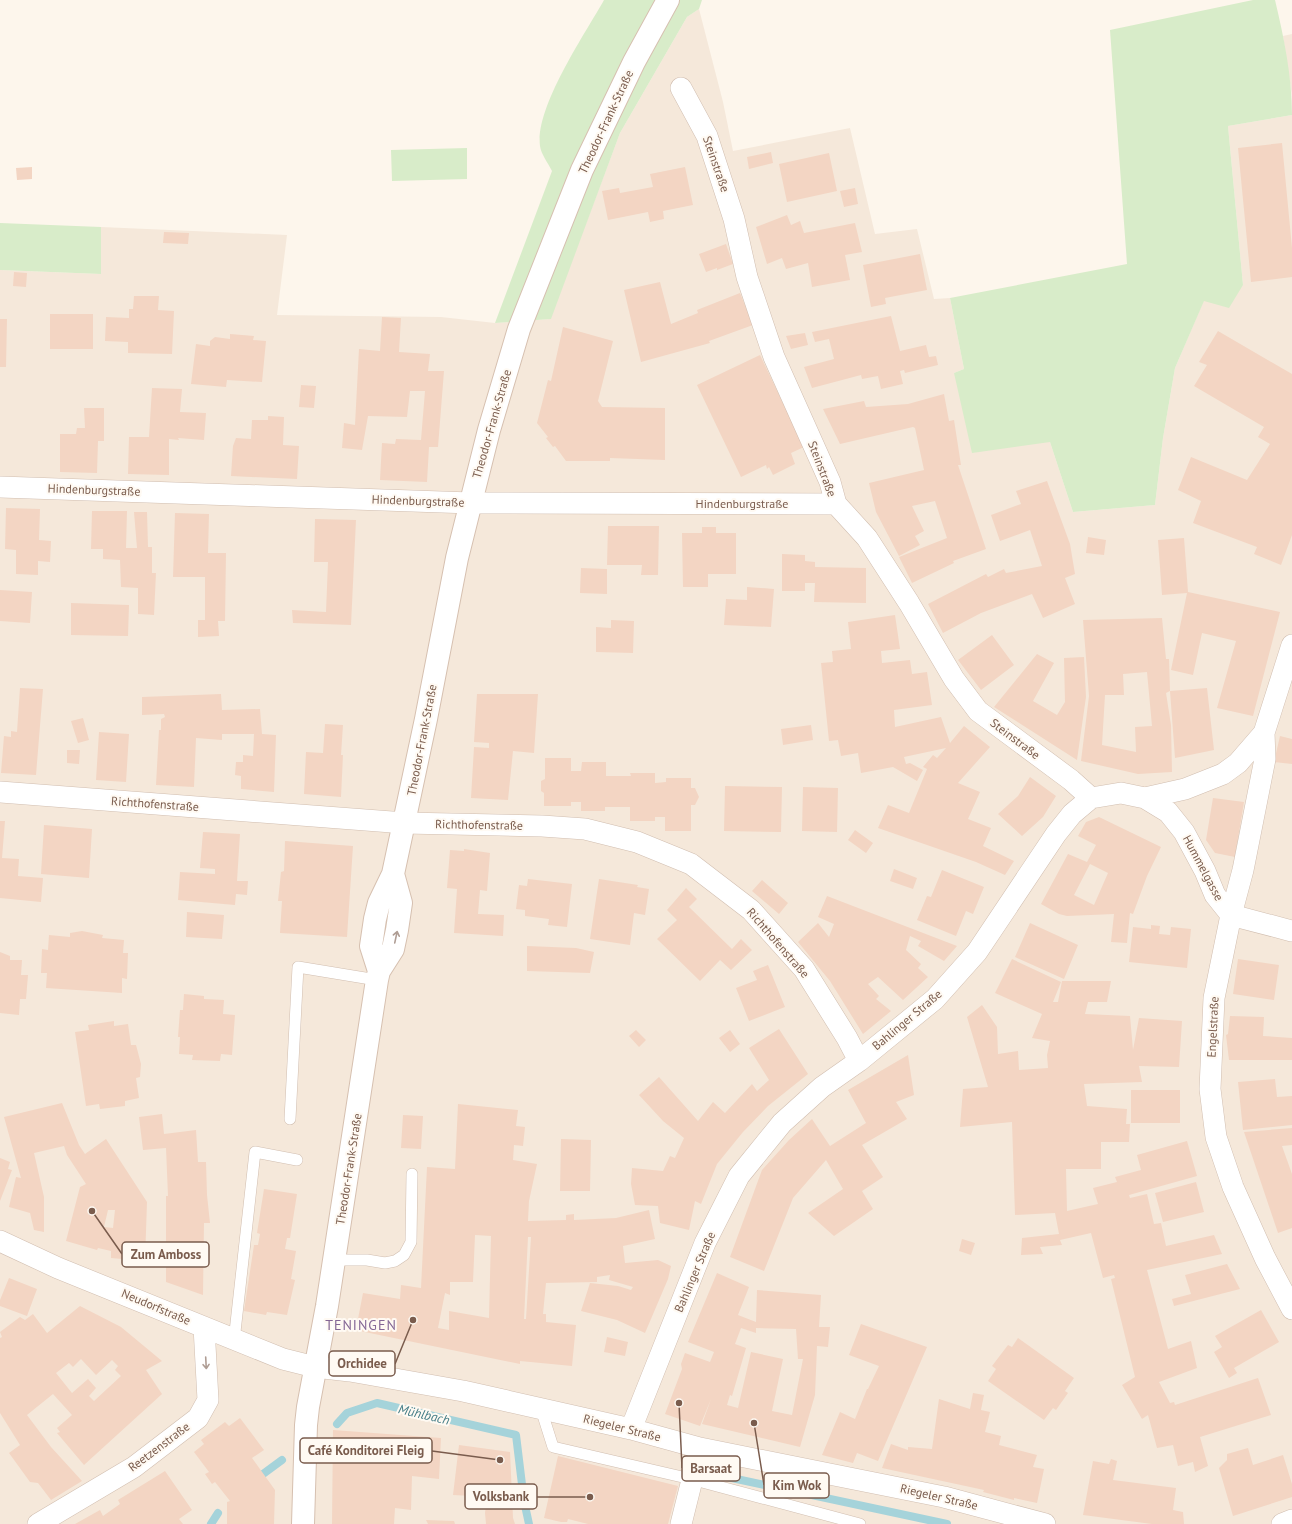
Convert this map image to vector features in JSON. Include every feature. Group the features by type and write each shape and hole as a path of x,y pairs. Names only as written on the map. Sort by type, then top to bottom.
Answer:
{"main road":[{"name":"Theodor-Frank-Straße","path":"303,1524 306,1425 334,1260 378,975 371,946 375,919 379,903 393,874 405,823 457,558 489,430 520,329 596,139 634,62 668,0"}],"street":[{"name":"Steinstraße","path":"680,88 708,136 734,219 748,277 774,357 830,482 836,504 867,538 909,603 954,679 978,711 1071,780 1091,798"},
{"name":"Hindenburgstraße","path":"0,487 471,503 836,504"},
{"path":"1091,798 1121,793 1145,798 1185,789 1223,774 1238,763 1264,733 1292,646"},
{"name":"Engelstraße","path":"1264,733 1265,759 1243,870 1231,915 1214,998 1210,1089 1216,1137 1233,1187 1258,1244 1292,1309"},
{"name":"Richthofenstraße","path":"0,792 405,823 542,826 585,829 637,842 691,864 751,910 804,969 847,1038 859,1061"},
{"name":"Bahlinger Straße","path":"631,1429 705,1243 738,1176 782,1123 822,1087 859,1061 935,999 971,958 1056,834 1072,814 1091,798"},
{"name":"Hummelgasse","path":"1145,798 1168,812 1184,832 1205,871 1215,895 1231,915"},
{"path":"1231,915 1292,931"},
{"name":"Neudorfstraße","path":"0,1241 58,1268 204,1327 234,1341 283,1359 315,1367"},
{"name":"Reetzenstraße","path":"38,1524 134,1467 198,1418 208,1400 204,1327"},
{"name":"Riegeler Straße","path":"315,1367 350,1371 463,1391 631,1429 700,1448 944,1497 1045,1524"},
{"path":"682,1524 691,1479 700,1448"},
{"path":"1282,1524 1292,1520"}],"lane":[{"path":"290,1119 298,967 378,975"},
{"path":"234,1341 255,1152 297,1160"},
{"path":"334,1260 367,1260 385,1263 395,1260 404,1254 411,1242 412,1174"},
{"path":"541,1409 553,1447 691,1479 860,1524"}],"shaded area":[{"path":"699,9 723,102 733,151 850,128 875,234 917,229 934,299 950,298 964,369 954,373 1050,442 1073,512 1155,505 1163,438 1175,368 1204,300 1243,285 1228,126 1292,115 1292,1524 0,1524 0,270 101,274 101,227 287,235 277,315 441,317 495,323 550,319 620,133 687,17"},
{"path":"1292,34 1292,96 1283,36"}],"green space":[{"path":"604,0 702,0 699,9 687,17 620,133 551,319 495,323 552,171 540,146 541,130 545,112 563,71"},
{"path":"1253,0 1275,0 1287,57 1291,86 1292,115 1228,126 1243,285 1229,308 1204,301 1175,368 1163,438 1155,505 1073,512 1050,442 972,453 954,373 964,369 950,298 1127,264 1110,30"},
{"path":"467,148 467,179 392,181 391,150"},
{"path":"0,223 101,227 101,274 0,270"}],"building":[{"path":"1282,143 1292,248 1292,277 1251,282 1238,148"},
{"path":"771,152 773,163 749,169 747,157"},
{"path":"829,153 837,191 787,202 779,164"},
{"path":"32,167 32,179 17,180 16,168"},
{"path":"685,167 693,205 663,211 664,219 650,222 648,212 608,220 602,191 619,188 620,193 653,187 650,174"},
{"path":"855,188 858,204 844,207 840,191"},
{"path":"787,215 791,225 800,221 804,233 855,223 862,252 845,255 850,280 812,287 808,263 786,269 782,258 767,264 756,227"},
{"path":"164,232 189,233 188,244 163,243"},
{"path":"726,244 733,264 717,270 717,268 706,272 699,254"},
{"path":"920,254 927,290 885,298 886,304 871,307 863,265"},
{"path":"14,272 27,273 26,287 13,286"},
{"path":"660,282 671,324 698,313 697,310 740,293 753,325 709,341 710,343 641,362 624,290"},
{"path":"134,296 159,296 158,310 174,311 172,354 128,353 128,342 105,341 106,317 129,318 129,309 133,309"},
{"path":"50,314 93,314 93,349 50,349"},
{"path":"891,316 900,351 926,345 929,357 936,356 938,365 905,373 904,370 900,371 903,384 881,389 878,376 862,379 861,375 812,388 804,367 834,359 829,339 815,342 812,332"},
{"path":"382,317 401,318 399,352 430,354 428,371 444,371 438,447 429,447 427,482 380,480 382,443 395,444 396,439 421,440 425,391 410,391 407,417 368,416 362,450 342,448 344,423 355,425 359,349 380,351"},
{"path":"0,319 7,319 6,367 0,367"},
{"path":"563,327 613,341 598,401 602,407 665,408 665,460 610,458 610,461 566,461 555,446 553,447 546,438 548,437 537,423 548,380 551,381"},
{"path":"1218,331 1292,374 1292,535 1281,565 1254,554 1257,547 1193,523 1201,501 1178,490 1191,457 1247,480 1270,444 1258,437 1264,427 1194,386 1207,365 1199,362"},
{"path":"805,333 808,345 791,349 786,336"},
{"path":"230,334 254,336 253,340 266,341 262,382 227,380 226,387 191,384 196,344 210,346 210,341 215,337 230,339"},
{"path":"760,355 804,447 791,453 795,464 773,475 769,467 767,469 766,465 741,477 697,385"},
{"path":"301,385 316,386 314,408 299,407"},
{"path":"152,388 182,389 180,412 206,413 204,440 178,438 179,440 169,439 169,475 128,474 129,437 149,437"},
{"path":"944,394 949,421 954,420 961,465 958,465 986,549 953,561 954,563 912,583 899,557 947,538 935,501 912,506 924,531 915,536 920,545 899,556 876,512 869,483 924,470 915,428 913,427 840,444 823,409 864,401 866,407 908,404"},
{"path":"84,408 104,408 104,441 98,441 97,473 60,472 60,434 76,434 77,428 85,428"},
{"path":"268,416 284,417 283,445 299,446 297,479 231,476 233,446 236,438 251,439 252,420 268,420"},
{"path":"1047,481 1070,544 1075,574 1065,578 1075,604 1043,618 1032,594 981,613 943,633 928,604 986,574 988,577 1004,569 1006,573 1042,566 1030,530 1000,541 991,515 1021,504 1016,491"},
{"path":"6,508 40,509 39,540 51,541 50,562 38,561 38,575 16,574 16,550 5,549"},
{"path":"92,511 127,511 126,548 137,548 134,512 147,512 148,547 152,547 152,573 156,573 154,615 138,614 138,588 121,587 120,560 103,559 103,549 91,549"},
{"path":"175,513 209,514 208,553 226,553 225,621 218,621 219,636 198,637 198,620 205,620 205,577 173,577"},
{"path":"315,519 356,520 351,625 293,623 292,610 326,612 328,562 314,562"},
{"path":"608,526 659,526 658,575 641,575 642,565 607,565"},
{"path":"702,527 716,527 716,533 736,533 736,574 708,574 708,587 683,587 682,533 702,533"},
{"path":"1088,537 1106,540 1104,555 1086,553"},
{"path":"1184,538 1188,592 1280,612 1253,716 1217,708 1236,641 1202,633 1193,675 1171,670 1187,593 1162,595 1158,540"},
{"path":"782,554 805,555 805,561 815,562 815,567 866,568 866,603 814,602 815,583 805,583 805,591 782,591"},
{"path":"581,568 607,569 607,594 580,593"},
{"path":"747,587 774,589 771,627 724,625 726,599 747,600"},
{"path":"0,590 32,592 30,623 0,621"},
{"path":"71,603 129,605 128,636 71,635"},
{"path":"895,615 900,649 881,651 882,663 910,660 912,674 927,672 932,705 894,710 895,727 941,717 950,743 964,726 990,747 958,783 980,792 968,819 991,828 983,846 1014,861 1005,875 976,862 878,828 888,805 909,813 927,769 923,767 933,755 937,758 946,748 904,757 906,764 910,763 923,770 917,781 893,767 861,773 858,753 841,756 838,740 829,741 821,663 833,662 832,651 851,649 848,622"},
{"path":"1162,618 1166,659 1169,659 1170,691 1166,693 1171,725 1172,772 1138,774 1081,761 1089,696 1083,620","holes":["1147,672 1152,726 1135,727 1136,752 1102,745 1105,695 1124,695 1123,674"]},
{"path":"611,620 634,621 633,653 596,652 596,627 611,628"},
{"path":"992,635 1014,665 981,690 958,660"},
{"path":"1037,654 1054,663 1033,701 1057,715 1065,702 1064,658 1084,657 1086,697 1077,760 994,707"},
{"path":"20,688 43,689 36,775 1,773 4,736 11,737 11,731 17,732"},
{"path":"1207,688 1214,750 1175,758 1170,691"},
{"path":"221,694 222,710 260,709 262,734 276,735 274,792 241,789 241,776 235,775 236,762 243,762 243,755 253,756 254,734 222,734 222,740 196,738 194,787 156,785 159,730 161,730 161,719 165,717 164,714 142,715 142,697"},
{"path":"477,694 538,694 534,753 513,751 508,800 471,798 474,747 489,748 489,743 474,742"},
{"path":"83,718 89,740 78,743 71,721"},
{"path":"325,724 343,725 341,797 304,794 306,752 323,753"},
{"path":"811,725 813,740 783,745 781,729"},
{"path":"99,732 129,734 126,782 96,780"},
{"path":"1280,736 1292,739 1292,764 1274,762"},
{"path":"67,750 80,750 79,764 67,763"},
{"path":"545,758 571,758 571,771 581,771 582,762 606,762 606,776 631,776 630,773 655,773 655,783 666,782 666,778 691,778 691,788 695,788 699,797 695,805 691,805 691,831 665,831 665,817 655,817 655,821 630,821 630,807 605,807 605,811 581,811 581,802 571,802 571,806 544,806 544,793 541,791 541,781 545,779"},
{"path":"1030,777 1056,796 1043,817 1022,836 998,814 1018,796"},
{"path":"725,786 782,787 781,832 724,831"},
{"path":"803,787 838,788 837,832 802,831"},
{"path":"1213,798 1244,802 1235,857 1215,853 1206,840"},
{"path":"1099,817 1161,847 1147,876 1133,914 1130,913 1127,943 1111,942 1114,914 1067,916 1059,914 1041,904 1068,854 1087,862 1096,845 1078,836 1086,822","holes":["1090,864 1108,873 1094,905 1074,895"]},
{"path":"0,821 5,821 2,858 19,859 18,876 43,878 41,902 0,898"},
{"path":"44,825 92,829 89,878 41,874"},
{"path":"855,830 873,843 866,853 848,840"},
{"path":"203,832 240,834 237,881 248,881 247,895 236,894 235,905 178,900 180,872 215,874 215,869 200,868"},
{"path":"285,841 353,846 347,937 280,933 282,901 278,901 281,872 284,871"},
{"path":"464,849 490,853 487,891 480,890 478,914 504,915 503,936 454,933 457,889 447,888 450,850 464,851"},
{"path":"894,869 917,878 913,889 890,881"},
{"path":"942,870 984,887 973,914 966,911 956,936 917,920 927,896 931,897"},
{"path":"528,879 572,884 567,927 548,925 549,919 525,916 525,910 516,909 519,885 527,886"},
{"path":"599,879 638,885 637,887 649,889 645,915 634,913 630,945 590,939"},
{"path":"762,880 788,903 779,914 752,891"},
{"path":"686,888 697,899 689,907 732,949 741,939 752,950 731,970 720,960 700,981 657,939 677,920 667,910"},
{"path":"827,896 957,946 944,961 918,946 921,941 910,936 906,950 921,964 918,968 928,977 903,1000 878,977 868,984 879,996 876,999 891,1011 863,1034 830,981 798,942 818,923 829,937 834,924 818,917"},
{"path":"187,912 224,915 222,939 186,937"},
{"path":"1030,923 1078,945 1064,979 1015,957"},
{"path":"1151,925 1160,926 1159,934 1170,935 1171,927 1191,929 1187,968 1129,962 1133,927 1151,929"},
{"path":"82,931 103,935 102,938 124,940 123,953 128,953 127,979 122,978 122,993 46,988 47,973 41,973 42,949 48,950 49,935 70,937 70,933"},
{"path":"527,946 576,948 594,952 590,973 527,971"},
{"path":"0,952 10,956 10,960 22,960 21,975 28,975 26,999 20,999 19,1015 0,1013"},
{"path":"1012,959 1061,982 1053,1002 1058,1002 1062,981 1111,981 1107,1002 1088,1002 1085,1014 1130,1016 1133,1050 1139,1018 1182,1021 1179,1067 1139,1066 1142,1082 1084,1084 1087,1106 1127,1109 1126,1124 1130,1124 1129,1142 1101,1142 1101,1169 1066,1169 1067,1211 1098,1204 1093,1188 1117,1182 1115,1177 1141,1170 1137,1155 1187,1141 1197,1176 1129,1195 1130,1198 1147,1194 1154,1224 1161,1223 1166,1246 1214,1235 1222,1254 1147,1270 1168,1349 1191,1341 1197,1368 1159,1382 1170,1403 1174,1402 1175,1405 1258,1378 1271,1415 1200,1437 1208,1466 1195,1472 1193,1462 1178,1466 1173,1445 1157,1448 1148,1415 1142,1419 1122,1385 1135,1377 1111,1279 1115,1278 1114,1275 1103,1278 1091,1233 1060,1240 1062,1245 1040,1247 1043,1254 1021,1255 1022,1238 1059,1234 1055,1213 1015,1215 1012,1122 960,1127 963,1089 988,1087 967,1017 982,1005 997,1027 998,1054 1018,1051 1019,1070 1048,1068 1047,1055 1050,1041 1032,1038 1042,1014 995,993"},
{"path":"1238,959 1279,965 1274,1000 1233,994"},
{"path":"768,965 785,1007 749,1021 736,988 757,980 753,971"},
{"path":"184,994 204,996 204,999 224,1000 223,1014 235,1015 232,1055 221,1054 220,1061 192,1060 193,1055 179,1054 180,1037 178,1037 180,1010 183,1010"},
{"path":"1230,1016 1264,1017 1263,1036 1292,1038 1292,1060 1229,1060 1226,1035 1228,1034"},
{"path":"114,1021 114,1026 128,1024 131,1045 136,1045 141,1064 140,1077 136,1078 139,1098 125,1101 125,1106 100,1109 99,1104 86,1106 75,1032 89,1030 88,1025"},
{"path":"779,1029 808,1074 768,1106 743,1132 717,1164 701,1204 695,1201 689,1230 660,1223 658,1206 635,1205 631,1184 632,1168 663,1171 670,1156 675,1158 684,1138 663,1121 639,1095 659,1077 698,1121 713,1102 725,1113 752,1084 757,1091 769,1080 749,1048"},
{"path":"636,1030 646,1040 639,1047 629,1036"},
{"path":"730,1030 740,1044 730,1052 719,1038"},
{"path":"908,1055 914,1095 896,1102 907,1119 862,1145 883,1177 862,1191 873,1209 834,1236 808,1213 843,1189 826,1160 793,1198 764,1271 730,1257 762,1170 789,1140 812,1119 830,1146 866,1123 848,1090"},
{"path":"1275,1079 1277,1097 1292,1096 1292,1125 1243,1130 1238,1082"},
{"path":"1131,1090 1180,1090 1180,1123 1131,1123"},
{"path":"62,1103 79,1145 85,1154 106,1139 147,1202 145,1261 111,1258 111,1251 98,1248 97,1250 66,1241 80,1187 86,1184 67,1155 64,1146 34,1153 44,1197 44,1232 34,1230 30,1213 9,1207 16,1177 21,1178 4,1117","holes":["108,1210 115,1210 113,1228 104,1227"]},
{"path":"458,1104 518,1110 516,1126 525,1127 523,1146 514,1145 513,1160 537,1164 529,1201 528,1221 566,1220 566,1215 574,1214 574,1220 616,1218 649,1210 655,1239 623,1246 625,1263 658,1260 671,1266 668,1279 645,1333 617,1320 581,1311 590,1283 618,1286 631,1290 633,1287 609,1280 610,1275 597,1277 597,1282 546,1283 543,1314 546,1314 546,1322 576,1325 572,1366 520,1361 520,1364 360,1331 357,1324 363,1293 400,1299 401,1285 421,1288 427,1167 455,1169","holes":["475,1235 491,1236 489,1318 449,1311 449,1330 438,1328 445,1293 450,1295 450,1282 473,1282","528,1237 531,1237 526,1319 524,1319"]},
{"path":"162,1114 164,1134 196,1130 198,1162 206,1162 210,1223 204,1223 203,1295 166,1282 166,1196 168,1196 166,1148 143,1150 139,1117"},
{"path":"403,1115 423,1116 421,1149 401,1148"},
{"path":"1292,1128 1292,1145 1282,1146 1292,1174 1292,1228 1278,1233 1244,1132"},
{"path":"561,1139 591,1140 590,1191 560,1191"},
{"path":"0,1158 10,1162 8,1169 12,1170 0,1201"},
{"path":"1196,1182 1204,1212 1163,1222 1155,1193"},
{"path":"264,1189 297,1194 290,1238 287,1238 285,1249 296,1251 291,1279 295,1280 287,1315 267,1312 266,1315 244,1311 254,1245 258,1245 260,1234 257,1233"},
{"path":"962,1239 975,1243 971,1255 959,1251"},
{"path":"1227,1264 1240,1289 1174,1306 1172,1299 1191,1294 1185,1275"},
{"path":"717,1273 749,1287 738,1315 756,1322 757,1290 821,1295 819,1327 830,1327 828,1347 817,1346 815,1395 800,1447 702,1424 711,1399 700,1426 665,1414 682,1369 681,1364 685,1353 710,1362 714,1352 688,1342","holes":["741,1328 756,1333 756,1328 796,1329 798,1359 803,1359 792,1415 772,1411 783,1359 751,1352 738,1408 727,1405 730,1395 732,1396 746,1348 735,1344"]},
{"path":"9,1278 37,1289 27,1316 0,1306 0,1300"},
{"path":"80,1306 121,1327 162,1361 146,1370 162,1394 84,1465 57,1433 60,1432 57,1428 72,1415 53,1394 27,1415 51,1447 82,1481 51,1500 38,1483 30,1482 9,1453 20,1445 0,1413 0,1338 2,1337 0,1332 20,1317 25,1320 33,1314 47,1333","holes":["81,1359 96,1375 112,1360 118,1366 115,1370 121,1376 94,1401 89,1396 96,1388 88,1379 72,1393 56,1373 69,1363 73,1367"]},
{"path":"1261,1310 1279,1342 1234,1368 1237,1373 1229,1378 1214,1352 1222,1347 1215,1336"},
{"path":"861,1324 927,1347 878,1461 857,1453 853,1463 822,1455 840,1412 855,1419 867,1389 879,1366 849,1355"},
{"path":"607,1337 628,1342 625,1356 604,1352"},
{"path":"1018,1338 1074,1378 1065,1391 1068,1393 1056,1410 1053,1408 1044,1420 988,1381 996,1369 992,1366 1008,1345 1012,1347"},
{"path":"973,1393 984,1395 981,1410 990,1412 985,1432 1001,1436 999,1445 1037,1455 1033,1467 1044,1469 1037,1503 1014,1498 1014,1500 983,1492 984,1490 882,1468 891,1444 908,1450 908,1447 932,1449 939,1399 970,1409"},
{"path":"240,1418 264,1450 252,1458 275,1490 274,1524 227,1524 227,1502 230,1501 215,1482 212,1484 205,1474 209,1472 194,1452 204,1444 201,1440 225,1422 229,1426"},
{"path":"333,1430 441,1438 439,1479 412,1476 411,1510 395,1508 394,1524 332,1524"},
{"path":"459,1445 510,1452 513,1518 515,1524 486,1524 486,1505 471,1504 472,1496 453,1495"},
{"path":"1248,1448 1253,1465 1283,1455 1292,1484 1292,1497 1233,1516 1219,1468 1227,1460 1227,1454"},
{"path":"558,1456 678,1486 668,1524 588,1524 568,1519 567,1522 561,1522 544,1518"},
{"path":"1111,1459 1117,1461 1113,1480 1176,1488 1173,1510 1183,1512 1184,1524 1152,1524 1083,1515 1093,1461 1109,1464"},
{"path":"165,1471 192,1510 179,1519 183,1524 75,1524 100,1510 103,1516 120,1504 118,1500"},
{"path":"426,1520 454,1521 455,1524 428,1524"}],"waterway":[{"name":"Mühlbach","path":"337,1424 347,1413 377,1403 516,1435 524,1501 529,1524"},
{"name":"Mühlbach","path":"263,1474 282,1460"},
{"name":"Mühlbach","path":"699,1471 947,1524"},
{"name":"Mühlbach","path":"211,1524 218,1513"}],"place":[{"name":"Zum Amboss","path":"92,1211"},
{"name":"Orchidee","path":"413,1320"},
{"name":"Barsaat","path":"679,1403"},
{"name":"Kim Wok","path":"754,1423"},
{"name":"Café Konditorei Fleig","path":"500,1460"},
{"name":"Volksbank","path":"590,1497"}],"district":[{"name":"TENINGEN","path":"361,1325"}]}
